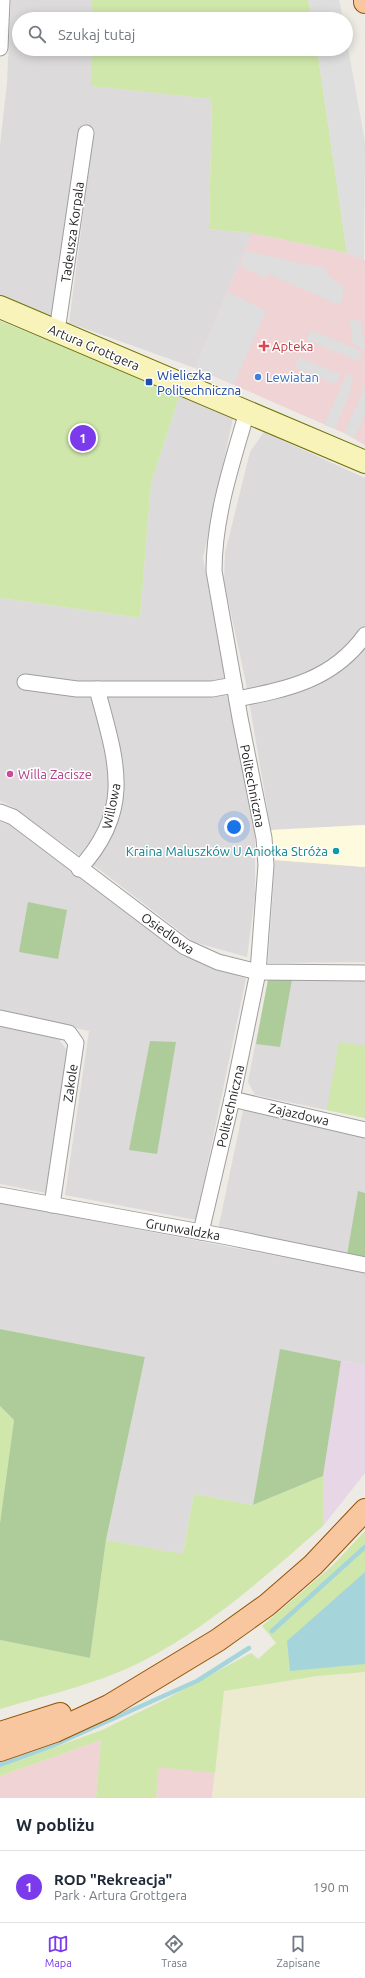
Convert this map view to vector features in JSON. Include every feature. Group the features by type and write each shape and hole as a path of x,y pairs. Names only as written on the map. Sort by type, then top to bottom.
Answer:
{"main road":[{"path":"0,1750 55,1731 109,1706 218,1640 267,1605 313,1565 365,1510"},
{"path":"0,1733 139,1687"}],"street":[{"path":"0,48 2,0"},
{"name":"Tadeusza Korpala","path":"57,332 86,133"},
{"name":"Artura Grottgera","path":"0,307 365,462"},
{"name":"Politechniczna","path":"201,1232 232,1099 258,972 266,892 264,838 235,692 214,571 214,548 233,459 247,412"},
{"path":"25,682 77,690 212,689 235,692 305,682 324,674 343,661 365,635"},
{"name":"Willowa","path":"79,869 94,852 104,836 111,817 117,778 115,755 97,689"},
{"name":"Osiedlowa","path":"0,812 13,817 79,869 185,947 218,962 258,972 365,973"},
{"name":"Zakole","path":"0,1018 69,1033 76,1043 52,1205"},
{"name":"Zajazdowa","path":"232,1099 365,1130"},
{"name":"Grunwaldzka","path":"0,1195 201,1232 365,1265"}],"shaded area":[{"path":"11,0 92,0 92,12 12,12 12,56 92,56 92,86 212,99 209,229 252,233 195,368 69,323 85,201 90,130 52,317 0,295 0,146 7,83"},
{"path":"308,0 339,0 342,12 311,12"},
{"path":"318,56 349,56 365,142 364,260 347,253"},
{"path":"252,233 347,253 365,260 365,445 344,433 195,368"},
{"path":"245,251 328,269 326,273 338,284 344,286 342,303 335,303 268,274 266,278 240,266"},
{"path":"228,292 266,311 234,384 195,368"},
{"path":"350,319 361,322 365,350 354,345 352,341"},
{"path":"311,330 362,351 358,361 307,340"},
{"path":"299,357 340,374 336,385 295,367"},
{"path":"347,373 354,377 350,387 352,388 335,429 324,425"},
{"path":"365,387 365,414 355,438 344,433"},
{"path":"180,394 233,418 203,558 229,701 255,824 255,895 247,957 194,942 100,870 13,807 0,801 0,598 140,618 151,483"},
{"path":"264,432 365,478 365,825 271,830 246,683 224,581 225,553 250,452"},
{"path":"0,822 9,825 183,956 246,978 196,1220 65,1195 89,1031 0,1010"},
{"path":"365,825 365,867 275,860 271,830"},
{"path":"275,860 365,867 365,962 268,963"},
{"path":"365,979 365,1118 255,1095 248,1082 268,980"},
{"path":"0,1026 58,1038 69,1053 59,1124 46,1193 0,1184"},
{"path":"243,1110 365,1135 365,1259 218,1230"},
{"path":"0,1203 365,1273 365,1365 280,1350 253,1505 194,1494 183,1554 106,1540 145,1357 0,1329"},
{"path":"341,1361 365,1365 365,1473 323,1526 323,1476"},
{"path":"365,1672 365,1798 212,1798 224,1691 317,1676"},
{"path":"101,1740 96,1798 0,1798 0,1776"},
{"path":"159,1766 215,1773 212,1798 156,1798"}],"green space":[{"path":"92,0 308,0 311,12 92,12"},
{"path":"92,56 318,56 347,253 252,233 209,229 212,99 91,86"},
{"path":"0,321 180,394 151,483 140,618 0,598"},
{"path":"28,902 67,910 58,959 19,952"},
{"path":"292,979 280,1047 256,1044 268,980"},
{"path":"150,1041 176,1042 157,1154 129,1150"},
{"path":"339,1042 365,1046 365,1118 327,1110"},
{"path":"358,1191 365,1193 365,1259 347,1255"},
{"path":"0,1329 145,1357 106,1540 90,1658 0,1640 0,1523 14,1420 0,1406"},
{"path":"280,1349 341,1361 323,1476 253,1505"},
{"path":"0,1406 14,1420 0,1523"},
{"path":"323,1476 323,1526 258,1582 213,1617 166,1648 124,1670 107,1677 0,1709 0,1640 90,1658 106,1540 183,1554 194,1494 253,1505"},
{"path":"365,1531 365,1672 317,1676 224,1691 215,1773 159,1767 156,1798 96,1798 101,1740 0,1776 0,1767 102,1730 166,1699 251,1653 258,1659 276,1643 262,1626 332,1566"}],"water":[{"path":"365,1572 365,1664 290,1671 287,1641"}],"waterway":[{"path":"272,1631 365,1547"},
{"path":"0,1765 52,1746 197,1681 249,1648"}],"place":[{"name":"Apteka","path":"264,346"},
{"name":"Lewiatan","path":"258,377"},
{"name":"Wieliczka Politechniczna","path":"149,382"},
{"name":"ROD \"Rekreacja\"","path":"83,438"},
{"name":"Willa Zacisze","path":"10,774"},
{"name":"Kraina Maluszków U Aniołka Stróża","path":"336,851"}]}
